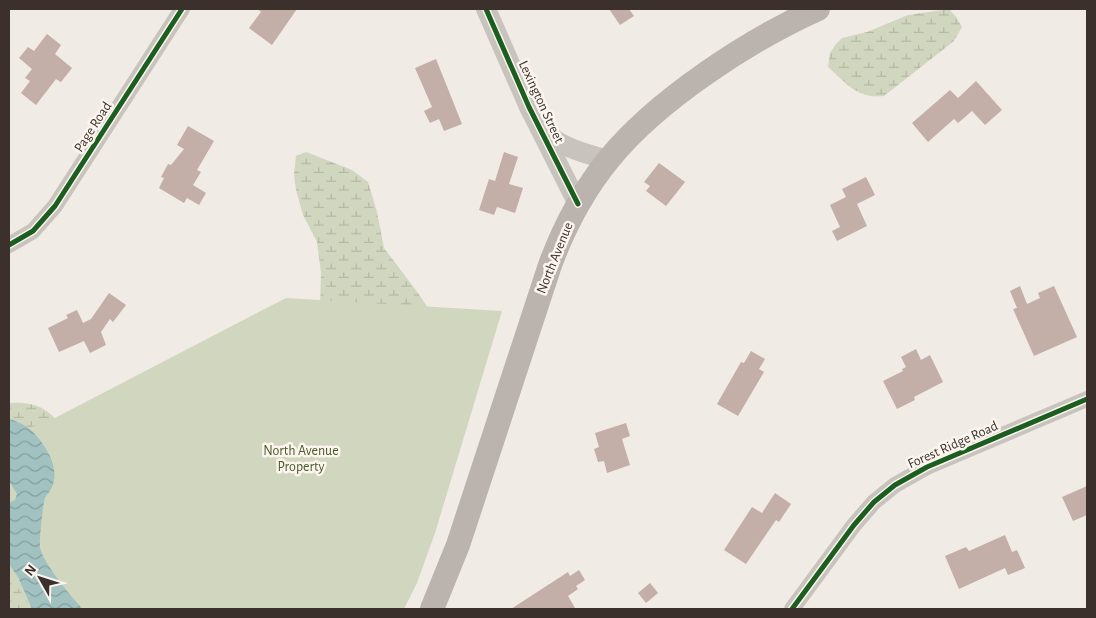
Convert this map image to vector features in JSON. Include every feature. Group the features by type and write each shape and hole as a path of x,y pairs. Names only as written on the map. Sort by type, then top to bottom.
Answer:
{"main road":[{"name":"North Avenue","path":"432,609 458,544 544,282 563,233 578,204 608,160 644,123 689,87 746,48 796,19 818,9"}],"street":[{"name":"Page Road","path":"9,245 33,231 55,206 182,9"},
{"name":"Lexington Street","path":"486,9 524,96 578,204"},
{"name":"Lexington Street","path":"539,126 549,136 566,147 608,160"},
{"name":"Forest Ridge Road","path":"792,609 854,525 874,502 895,485 927,467 1087,399"}],"green space":[{"path":"949,9 962,27 954,41 884,96 866,95 853,89 828,67 830,53 842,38 867,32 908,15"},
{"path":"306,152 352,170 368,182 377,212 384,248 442,329 172,512 9,419 9,403 27,403 48,412 66,431 320,308 321,273 317,242 303,215 294,175 296,156"},
{"name":"North Avenue Property","path":"286,298 502,311 435,533 417,583 404,609 32,609 9,574 9,435 49,421"},
{"path":"9,564 32,609 9,609"}],"water":[{"path":"9,419 22,424 33,432 44,445 53,463 54,482 44,501 40,547 46,561 65,589 83,609 32,609 18,577 9,564 9,503 15,500 17,494 9,481"}],"building":[{"path":"260,9 297,9 272,45 249,28 261,12"},
{"path":"609,9 629,9 634,16 620,25"},
{"path":"47,34 61,45 55,54 72,68 61,82 56,79 36,105 21,93 30,81 25,78 32,69 19,58 28,47 34,51"},
{"path":"436,59 462,124 444,131 439,119 430,123 424,111 432,107 415,68"},
{"path":"976,81 1002,110 985,125 972,111 958,123 954,119 928,142 912,123 950,90 958,98"},
{"path":"188,126 214,141 197,170 201,172 193,185 206,193 199,205 187,198 184,203 159,188 164,178 161,177 168,164 171,165 184,149 177,145"},
{"path":"504,152 518,157 509,184 523,188 515,213 497,207 494,215 479,210 489,179 495,181"},
{"path":"659,163 685,182 666,206 646,191 650,186 644,182"},
{"path":"866,177 875,195 857,204 867,226 837,241 832,231 840,227 830,205 846,197 842,189"},
{"path":"1020,286 1027,304 1040,298 1038,293 1054,286 1077,337 1034,356 1013,309 1017,308 1010,291"},
{"path":"109,293 126,305 113,322 110,319 101,332 106,345 90,353 84,341 59,352 48,328 68,318 66,315 77,310 83,323 91,319"},
{"path":"916,349 921,360 930,355 943,382 914,397 915,400 897,409 883,381 903,371 902,369 906,367 901,357"},
{"path":"751,351 765,359 759,369 764,372 738,416 717,404 741,362 744,363"},
{"path":"626,423 630,436 622,439 630,465 607,473 604,461 598,462 594,449 599,447 595,433"},
{"path":"1087,486 1087,515 1073,521 1062,497"},
{"path":"775,493 791,504 779,522 776,520 746,564 724,550 752,507 762,513"},
{"path":"1005,535 1012,552 1017,550 1025,568 1008,575 1005,568 959,589 945,556 966,547 969,551"},
{"path":"579,570 585,580 576,586 578,589 568,596 575,608 511,609 568,572 570,576"},
{"path":"650,583 658,593 646,603 638,593"}],"cycle path":[{"path":"9,245 33,231 55,206 182,9"},
{"path":"486,9 529,107 578,204"},
{"path":"792,609 854,525 874,502 895,485 927,467 1087,399"}]}
